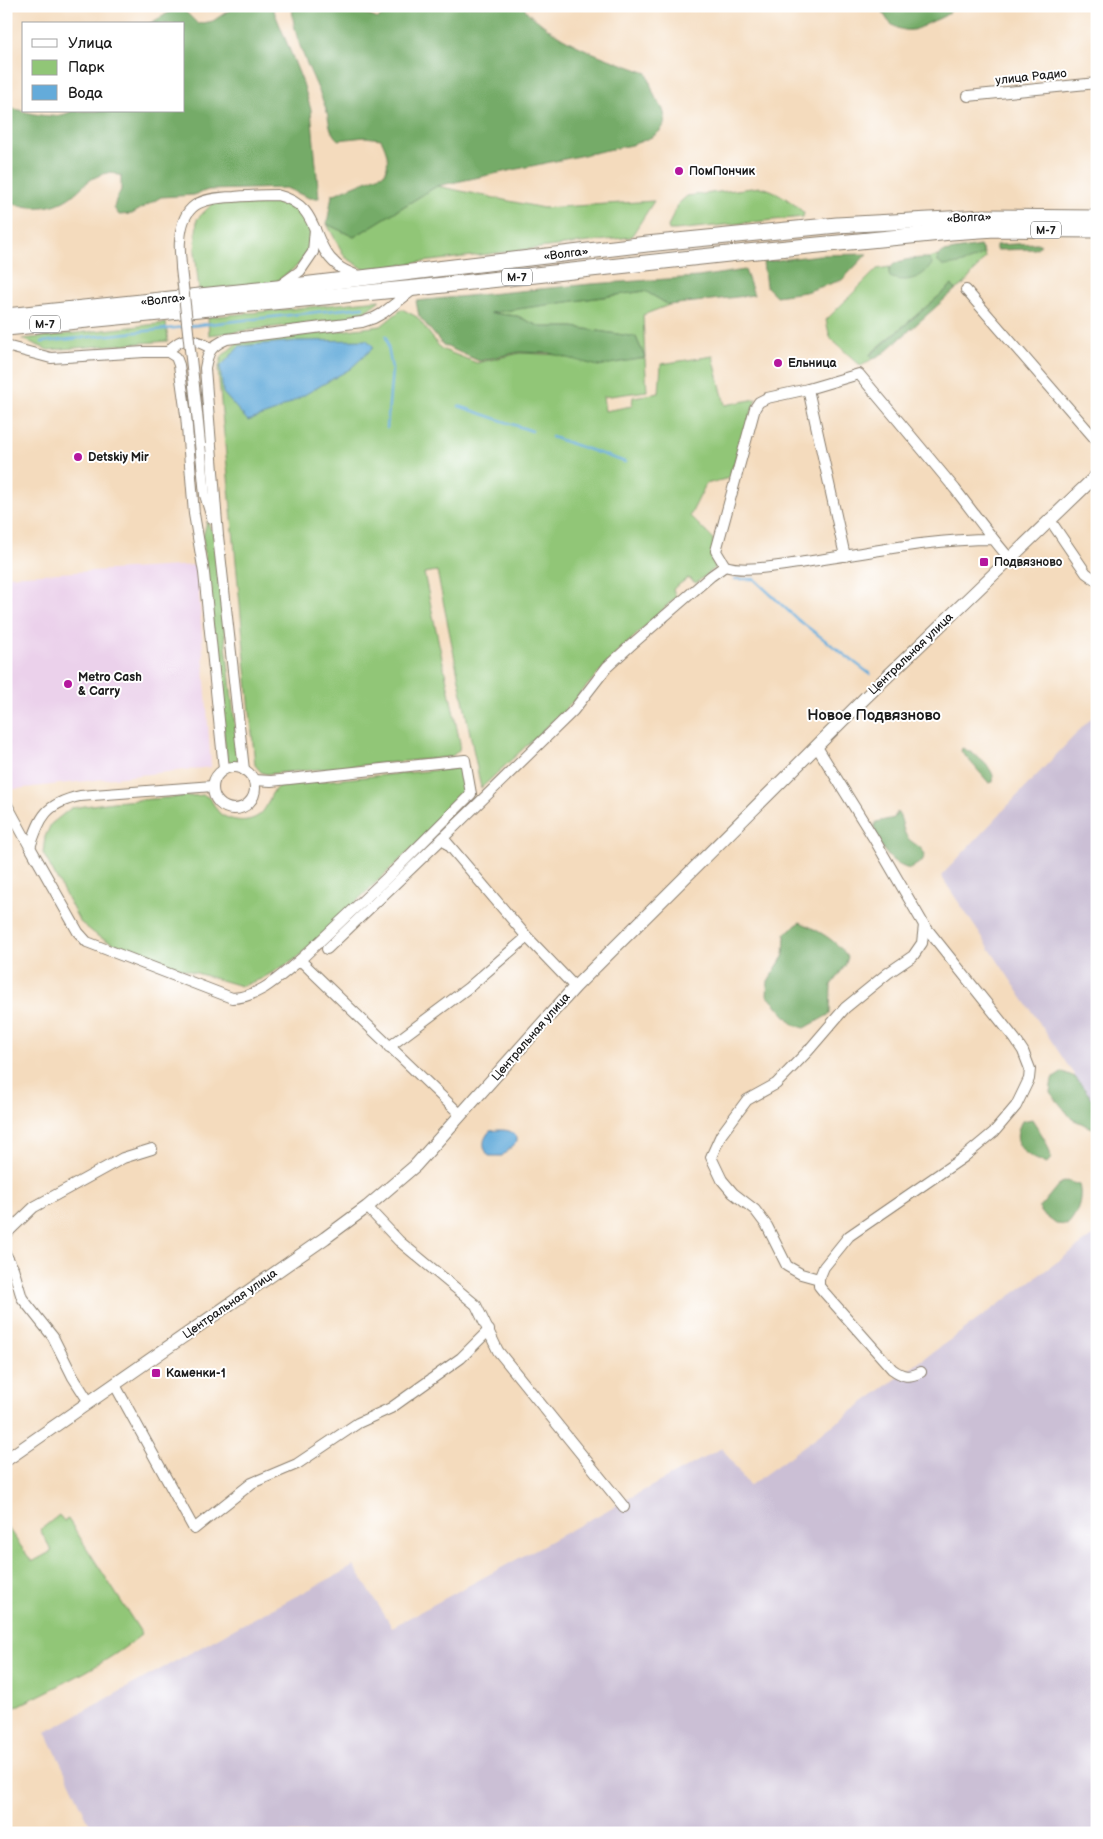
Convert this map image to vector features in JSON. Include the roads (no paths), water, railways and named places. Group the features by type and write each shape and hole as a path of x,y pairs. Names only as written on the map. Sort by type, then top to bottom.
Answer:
{"highway":[{"name":"«Волга»","path":"6,316 277,288 648,244 837,225 985,217 1097,216"},
{"name":"«Волга»","path":"6,328 416,288 951,232 995,229 1097,230"}],"main road":[{"name":"Центральная улица","path":"6,1460 325,1238 415,1166 575,986 868,695 1097,475"}],"street":[{"name":"улица Радио","path":"968,96 1097,83"},
{"path":"218,536 205,495 181,268 180,241 187,214 195,204 212,198 282,196 298,203 302,208 315,228 325,252 338,266 361,277"},
{"path":"277,288 300,270 312,252 315,228"},
{"path":"244,770 218,536 205,368 211,348 236,337 362,322 383,313 416,288"},
{"path":"966,290 1097,441"},
{"path":"168,352 175,344 189,339 211,348"},
{"path":"6,346 51,358 144,352 168,352 176,357 179,365 186,414 194,514 199,538 224,769"},
{"path":"725,566 716,551 755,408 759,402 767,398 808,389 859,374 942,473 979,519 992,539 1010,558"},
{"path":"808,389 845,556"},
{"path":"199,538 205,495"},
{"path":"1050,520 1086,574 1097,581"},
{"path":"327,949 573,710 608,667 710,576 725,566 740,569 959,539 992,539"},
{"path":"817,747 873,837 924,925 1015,1039 1023,1051 1030,1069 1029,1080 1016,1106 994,1132 964,1157 849,1236 824,1267 819,1279 819,1286 823,1291 892,1369 901,1376 912,1376 921,1372"},
{"path":"6,803 78,932 88,942 232,998 244,998 260,992 300,960 471,794 465,760 271,781 254,780 238,767 224,769 214,779 212,786 215,799 219,804 232,810 239,809 251,801 254,795 254,780"},
{"path":"30,848 39,821 49,809 65,800 80,796 212,786"},
{"path":"443,838 527,937 575,986"},
{"path":"819,1279 801,1274 788,1266 768,1226 755,1210 732,1193 722,1180 711,1157 720,1135 747,1100 776,1084 808,1051 845,1008 888,973 914,956 922,943 924,925"},
{"path":"389,1047 468,988 527,937"},
{"path":"300,960 461,1115"},
{"path":"6,1234 34,1207 122,1158 152,1149"},
{"path":"367,1206 399,1241 476,1305 490,1330 498,1351 624,1507"},
{"path":"6,1255 13,1268 22,1298 53,1337 73,1377 89,1402"},
{"path":"115,1384 194,1529 252,1483 298,1464 358,1423 391,1408 461,1358 490,1330"}],"water":[{"path":"367,340 374,347 350,369 276,411 248,421 223,393 220,367 240,346 299,341"},
{"path":"490,1131 511,1132 517,1138 517,1142 502,1156 489,1156 484,1147 484,1140"}],"waterway":[{"path":"190,326 363,307"},
{"path":"42,342 185,327"},
{"path":"386,336 392,369 387,428"},
{"path":"459,406 532,431"},
{"path":"552,437 625,462"},
{"path":"735,579 754,579 797,619 870,674"}],"place":[{"name":"ПомПончик","path":"679,171"},
{"name":"Ельница","path":"778,363"},
{"name":"Detskiy Mir","path":"78,457"},
{"name":"Подвязново","path":"984,562"},
{"name":"Metro Cash & Carry","path":"68,684"},
{"name":"Каменки-1","path":"156,1373"}],"district":[{"name":"Новое Подвязново","path":"874,715"}]}
